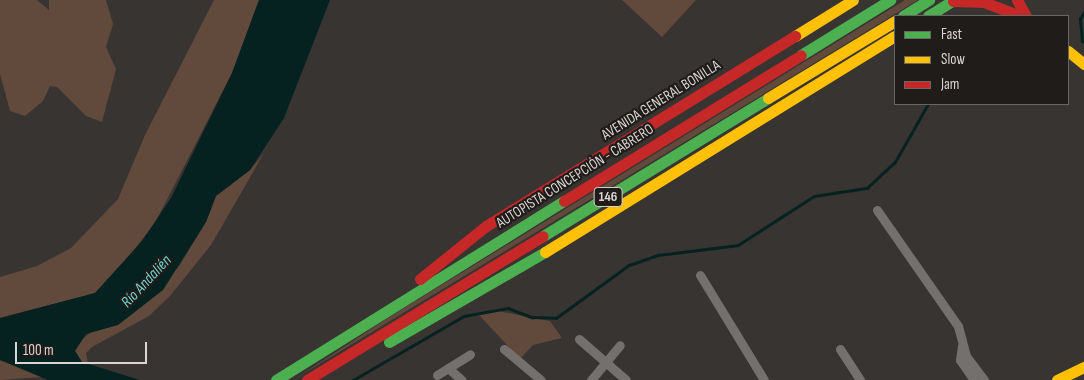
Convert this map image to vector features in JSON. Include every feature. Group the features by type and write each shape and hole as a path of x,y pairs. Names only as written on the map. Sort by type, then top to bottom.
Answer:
{"main road":[{"name":"AVENIDA GENERAL BONILLA","path":"372,320 486,226 853,0"},
{"name":"AUTOPISTA CONCEPCIÓN - CABRERO","path":"276,380 890,0"},
{"path":"905,15 929,0"},
{"path":"930,15 953,0 984,2 1018,15"},
{"path":"1017,0 1025,15"},
{"name":"146","path":"307,380 894,22"},
{"path":"321,372 430,322 894,37"},
{"path":"1069,53 1084,64"},
{"path":"1057,380 1084,367"}],"street":[{"path":"877,210 958,326 962,343 984,380"},
{"path":"700,275 764,380"},
{"path":"579,339 626,380"},
{"path":"962,343 960,360 974,380"},
{"path":"591,380 620,345"},
{"path":"504,348 541,380"},
{"path":"840,349 860,380"},
{"path":"437,375 470,354"},
{"path":"448,368 462,380"}],"shaded area":[{"path":"0,0 37,0 49,10 49,0 106,0 113,24 106,47 116,69 102,122 86,116 57,87 50,86 43,101 25,116 10,111 0,74"},
{"path":"214,0 259,0 232,73 156,221 116,274 95,293 0,318 0,277 37,266 71,248 118,199 145,135"},
{"path":"622,0 696,0 662,37"},
{"path":"905,0 918,0 293,380 388,318"},
{"path":"264,153 211,245 170,296 149,316 92,347 86,353 88,364 82,362 75,351 78,342 178,268 206,222 216,196 250,170"},
{"path":"493,310 550,321 562,338 533,345 520,359 478,314"},
{"path":"0,360 12,364 42,377 0,380"}],"water":[{"name":"Río Andalién","path":"259,0 330,0 284,118 250,170 216,196 206,222 163,290 118,325 86,334 75,351 82,362 140,380 48,380 0,360 0,318 95,293 142,241 171,198 232,73"}],"waterway":[{"path":"1082,42 1080,19 1084,12"},
{"path":"353,380 464,316 508,308 532,317 556,318 629,265 658,255 738,245 814,196 867,188 895,162 927,105"}],"traffic: fast":[{"path":"801,55 890,0"},
{"path":"905,15 929,0"},
{"path":"930,15 954,0"},
{"path":"543,236 768,98"},
{"path":"276,380 564,201"},
{"path":"389,342 545,252"}],"traffic: slow":[{"path":"795,36 853,0"},
{"path":"768,98 894,22"},
{"path":"545,252 894,37"},
{"path":"1069,52 1084,64"},
{"path":"1057,380 1084,367"}],"traffic: jam":[{"path":"1017,0 1025,15"},
{"path":"953,1 984,2 1018,15"},
{"path":"486,226 795,36"},
{"path":"564,201 801,55"},
{"path":"420,279 486,226"},
{"path":"307,380 543,236"}]}
